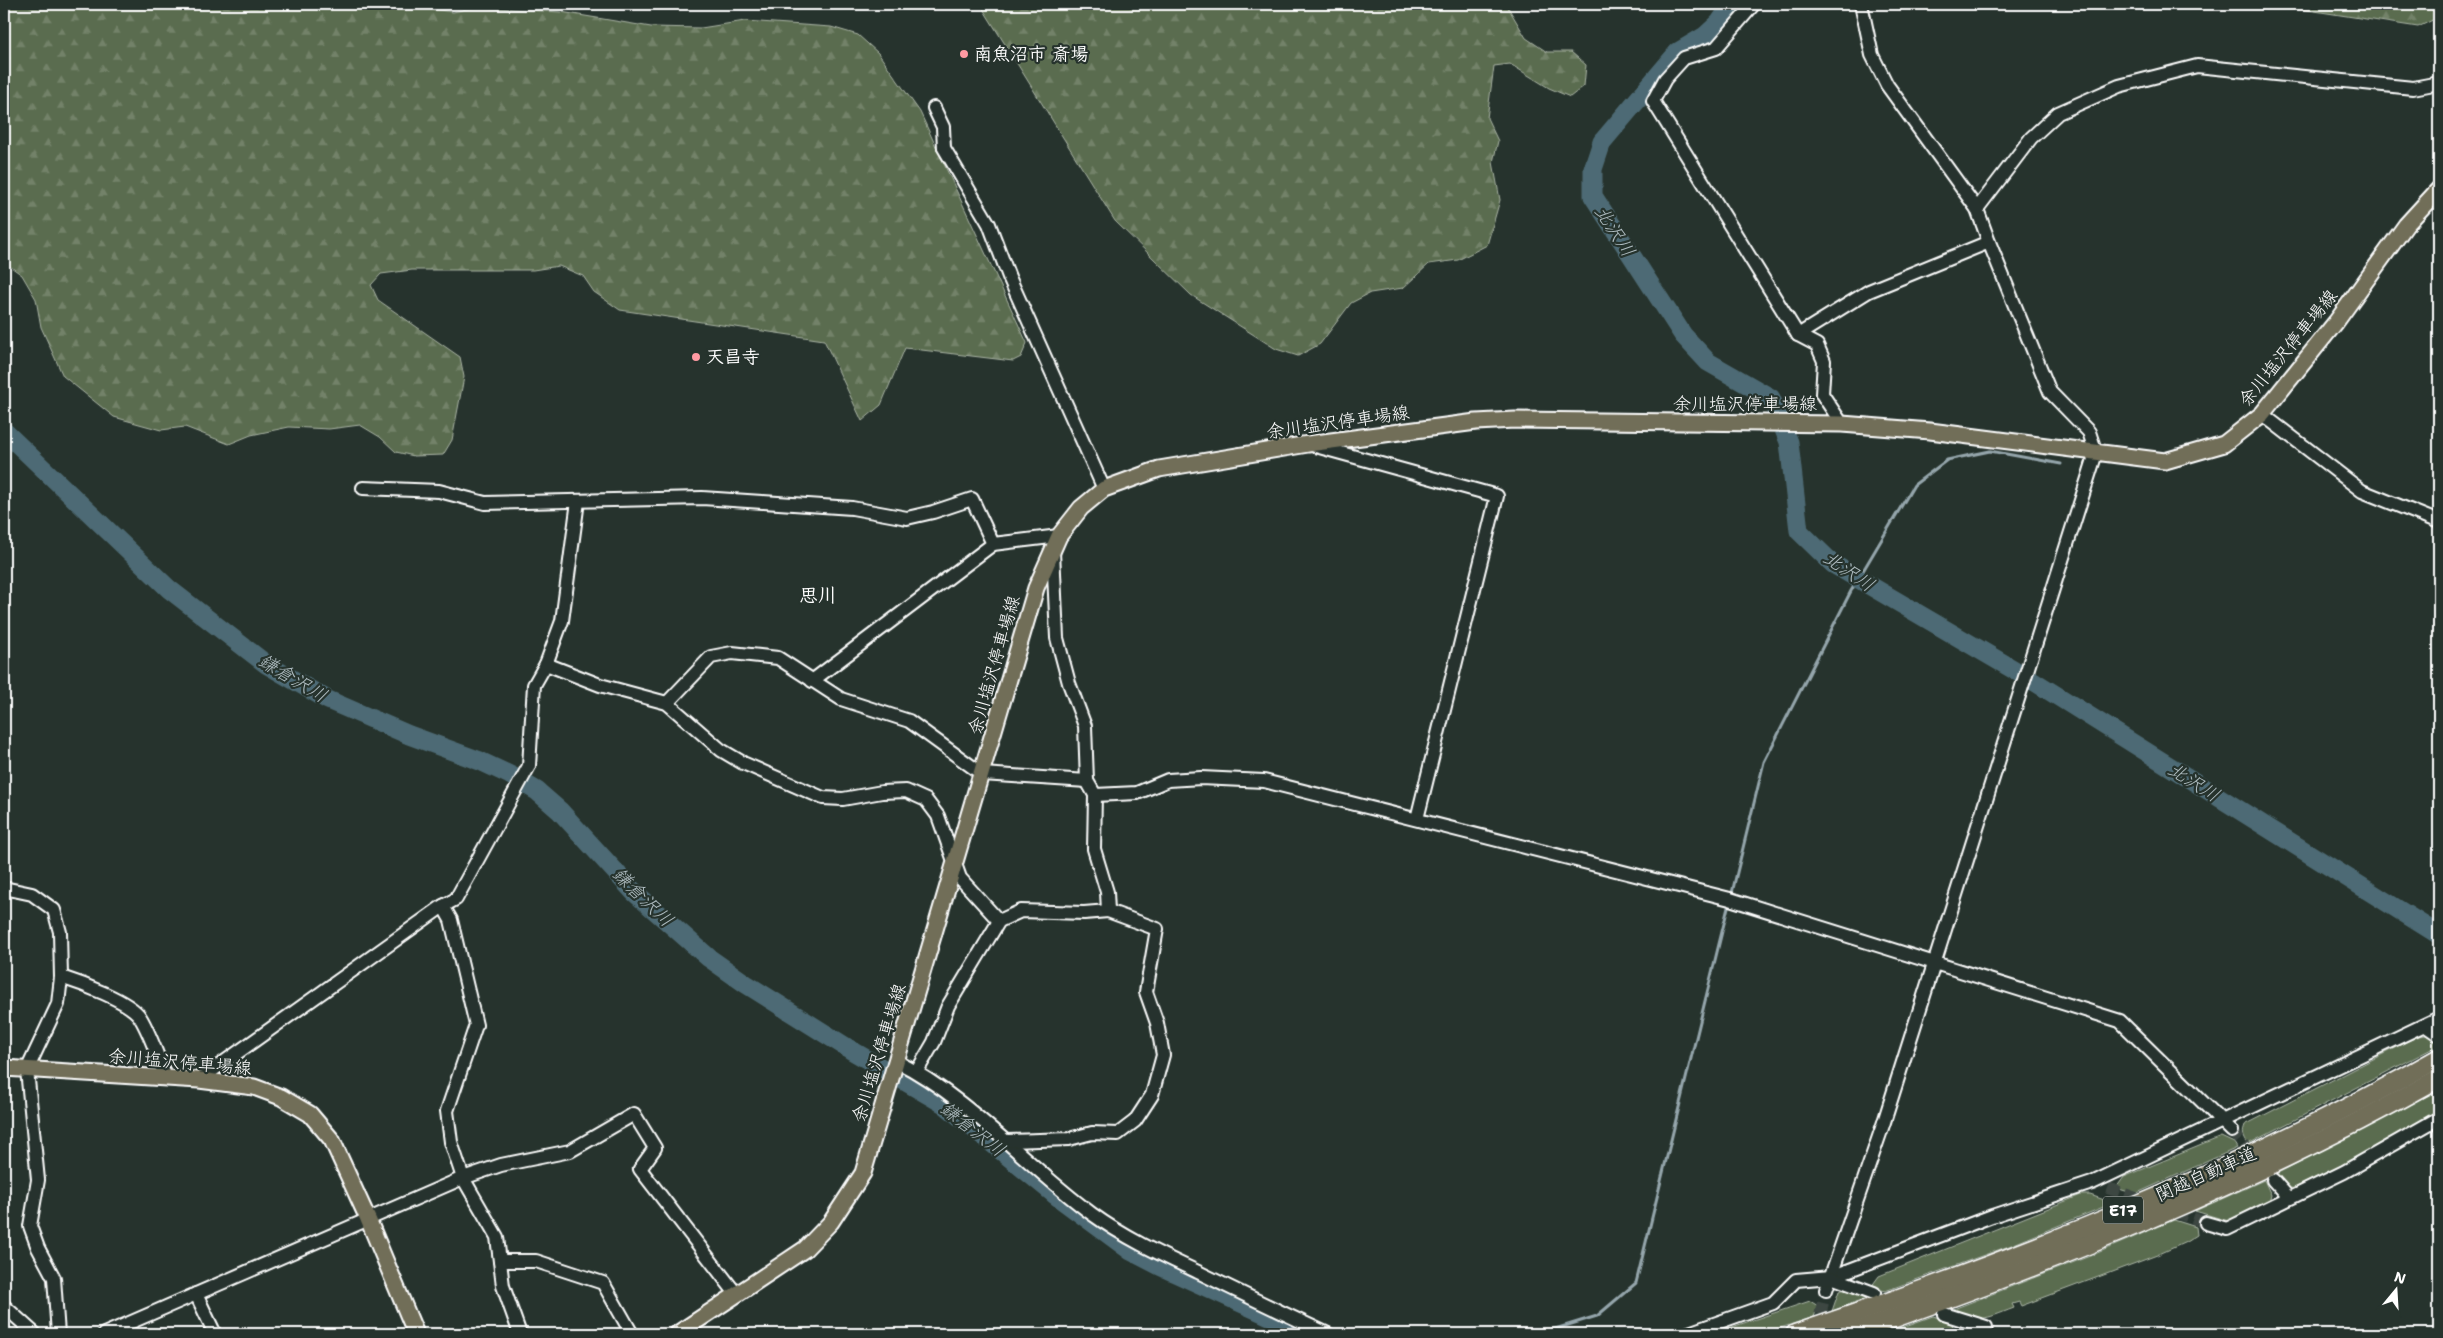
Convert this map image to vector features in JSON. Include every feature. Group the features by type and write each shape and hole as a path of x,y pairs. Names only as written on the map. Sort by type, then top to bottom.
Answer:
{"highway":[{"name":"関越自動車道","path":"1795,1334 2001,1260 2171,1190 2338,1112 2439,1058"},
{"name":"関越自動車道","path":"1849,1334 2008,1277 2176,1207 2343,1129 2439,1078"}],"main road":[{"name":"余川塩沢停車場線","path":"677,1334 805,1248 831,1222 863,1173 956,864 1036,588 1059,536 1081,508 1104,489 1159,469 1308,444 1476,422 1515,420 1842,424 1930,431 2165,461 2224,444 2262,414 2336,322 2406,225 2439,189"},
{"name":"余川塩沢停車場線","path":"4,1068 199,1080 254,1087 281,1097 310,1114 332,1140 368,1219 416,1334"}],"street":[{"path":"1754,4 1716,48 1684,58 1665,79 1653,101 1798,335 1816,345 1824,361 1822,394 1842,424"},
{"path":"1826,1290 1884,1122 2096,453 2089,432 2050,392 1988,242 1977,209 1887,85 1872,55 1861,4"},
{"path":"1977,209 2031,138 2058,113 2128,84 2197,66 2413,88 2439,82"},
{"path":"934,108 943,127 944,148 989,224 1008,277 1104,489"},
{"path":"1798,335 1869,291 1988,242"},
{"path":"2262,414 2362,491 2439,522"},
{"path":"1308,444 1497,496 1417,820"},
{"path":"363,488 439,491 485,503 702,498 852,508 907,518 933,512 972,498 993,544"},
{"path":"199,1080 442,906 456,899 529,766 534,686 546,664 562,622 578,501"},
{"path":"812,681 840,657 993,544 1059,536"},
{"path":"1053,550 1058,638 1068,683 1085,726 1087,781 1095,795 1094,849 1107,892 1108,911"},
{"path":"667,703 710,657 732,652 778,658 840,699 909,721 982,774 1087,781"},
{"path":"546,664 600,685 667,703 721,750 743,763 823,798 842,799 882,792 906,791 926,800 938,816 960,878 999,921"},
{"path":"1095,795 1138,793 1168,780 1201,778 1264,781 1730,899 2120,1021 2224,1121 2232,1131"},
{"path":"4,888 32,894 54,910 60,932 61,977 58,1004 27,1070 38,1180 30,1226 38,1248 54,1278 58,1334"},
{"path":"442,906 450,920 476,1025 447,1112 450,1142 463,1178 497,1237 503,1286 520,1334"},
{"path":"917,1071 934,1042 948,1006 992,936 999,921 1021,911 1084,913 1108,911 1157,929 1146,992 1157,1024 1163,1055 1152,1095 1135,1121 1118,1134 1092,1133 1069,1140 1007,1141"},
{"path":"61,977 89,986 128,1006 140,1015 166,1078"},
{"path":"1686,1334 1773,1304 1796,1280 1831,1277 1992,1216 2092,1183 2426,1026 2439,1018"},
{"path":"2426,1026 2439,1035"},
{"path":"896,1061 917,1071 957,1100 1007,1141 1056,1188 1123,1235 1328,1334"},
{"path":"104,1334 463,1178 501,1165 570,1151 634,1114 655,1148 640,1169 737,1295"},
{"path":"2206,1223 2227,1229 2344,1172 2439,1118"},
{"path":"2273,1180 2289,1198"},
{"path":"2092,1183 2108,1188"},
{"path":"500,1261 536,1261 603,1283 632,1334"},
{"path":"1831,1277 1874,1293"},
{"path":"196,1294 215,1334"},
{"path":"4,1306 35,1334"},
{"path":"1944,1314 1986,1327"}],"green space":[{"path":"4,4 398,4 453,12 476,7 561,12 651,27 701,28 745,21 831,27 858,35 878,53 920,112 1027,343 1021,357 1013,361 905,348 881,405 862,421 824,340 620,310 594,292 583,276 559,266 533,270 412,270 381,274 371,285 378,300 460,357 464,377 452,440 443,455 414,456 396,452 380,437 360,425 329,429 289,427 251,435 229,444 185,427 161,430 114,417 63,376 41,327 36,299 22,275 4,262"},
{"path":"980,4 1506,4 1526,38 1547,52 1571,52 1586,65 1584,86 1570,97 1549,88 1510,64 1494,66 1487,118 1498,141 1493,162 1500,200 1487,245 1458,260 1429,264 1403,288 1370,293 1351,303 1320,344 1298,356 1276,349 1191,295 1115,221"},
{"path":"2269,4 2439,4 2439,17 2418,27"},
{"path":"2426,1035 2439,1042 2439,1045 2248,1144 2246,1142 2243,1133 2245,1125 2418,1036"},
{"path":"2439,1090 2439,1114 2298,1188 2287,1187 2274,1175"},
{"path":"2221,1137 2234,1143 2237,1148 2135,1194 2116,1188 2124,1177"},
{"path":"2264,1180 2271,1195 2269,1203 2232,1222 2195,1211"},
{"path":"2081,1195 2090,1195 2113,1203 2009,1246 1885,1291 1871,1287 1879,1276"},
{"path":"2174,1220 2196,1227 2197,1235 2157,1255 2021,1306 2019,1302 2012,1304 2014,1308 1989,1317 1977,1318 1951,1310 2095,1254"},
{"path":"1845,1289 1870,1297 1832,1311 1839,1291"},
{"path":"1810,1301 1818,1306 1814,1317 1762,1334 1711,1334"},
{"path":"1933,1316 1952,1322 1953,1329 1944,1334 1883,1334"}],"waterway":[{"name":"北沢川","path":"1732,4 1719,23 1705,36 1678,52 1602,142 1593,169 1593,196 1683,335 1708,362 1771,398 1789,442 1799,531 1833,564 2035,682 2439,935"},
{"name":"鎌倉沢川","path":"4,431 169,589 266,664 328,700 409,735 480,761 510,775 537,791 560,811 634,892 709,958 746,984 851,1050 944,1104 1054,1194 1131,1251 1309,1334"},
{"path":"1731,897 1764,762 1851,591 1914,485 1947,460 1990,451 2061,464"},
{"path":"1539,1334 1597,1316 1636,1283 1729,903"}],"tunnel":[{"path":"2232,1131 2256,1160"},
{"path":"2108,1188 2206,1223"},
{"path":"1816,1332 1826,1290"}],"place":[{"name":"南魚沼市 斎場","path":"964,54"},
{"name":"天昌寺","path":"696,357"}],"district":[{"name":"思川","path":"818,595"}]}
